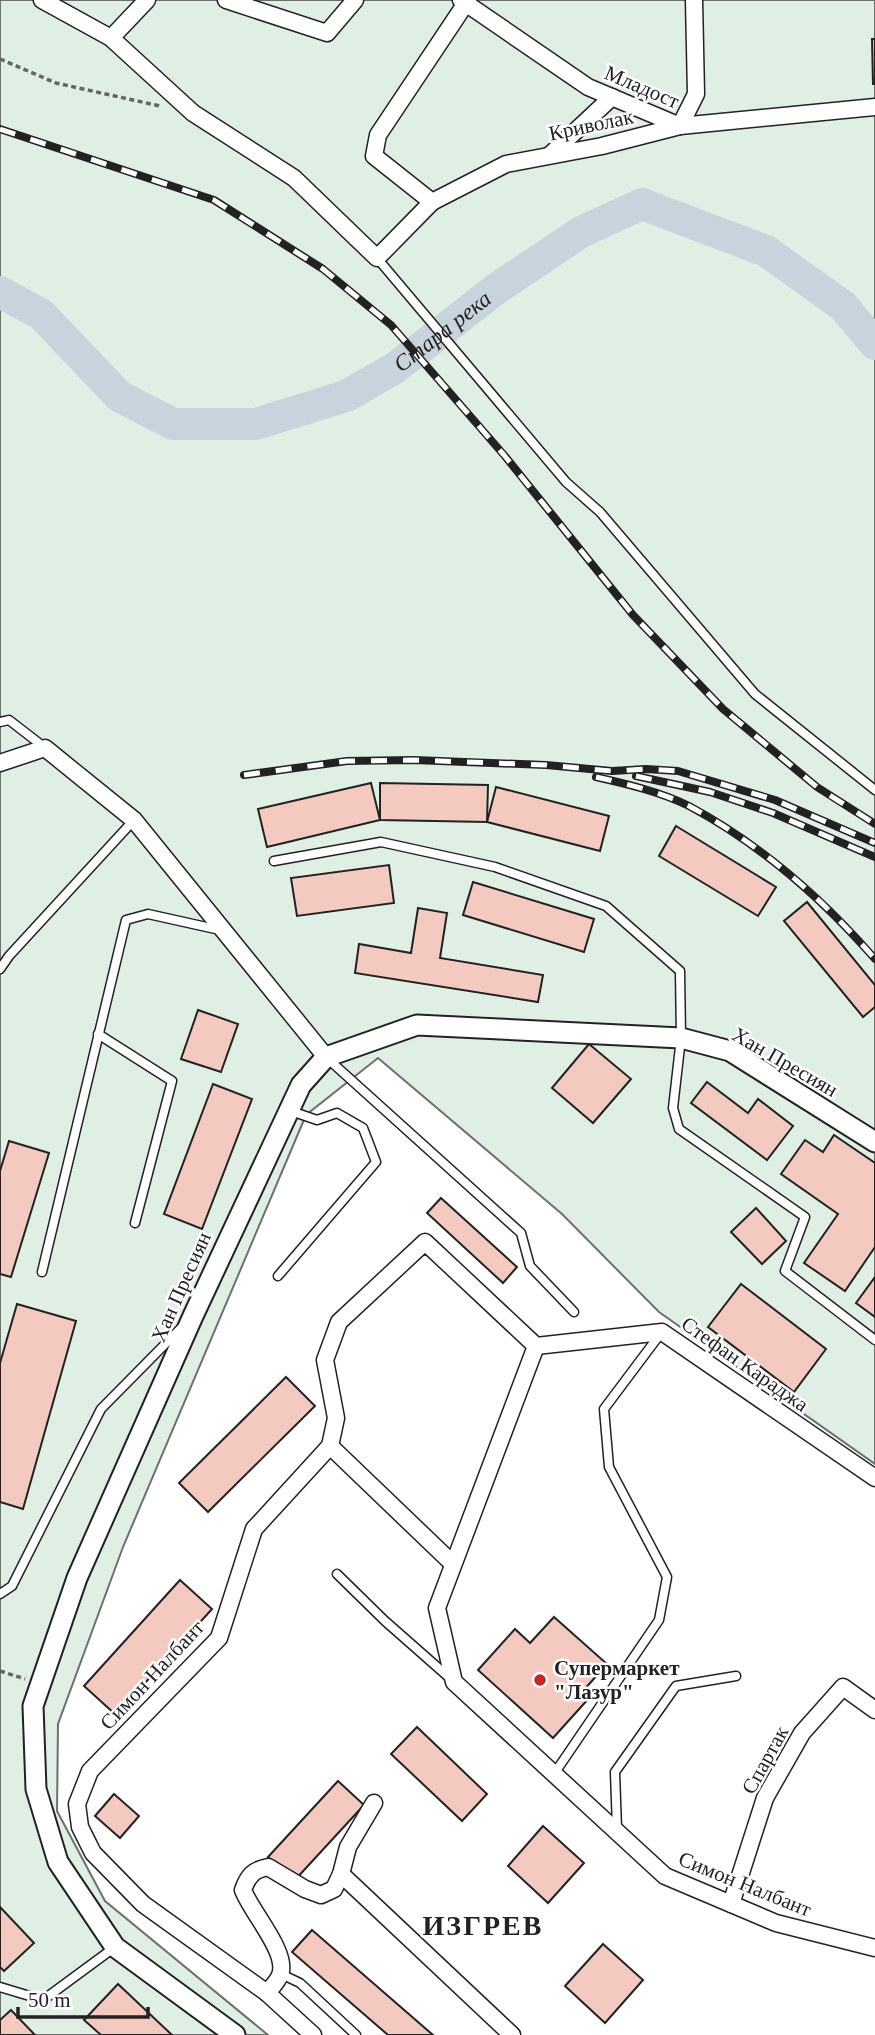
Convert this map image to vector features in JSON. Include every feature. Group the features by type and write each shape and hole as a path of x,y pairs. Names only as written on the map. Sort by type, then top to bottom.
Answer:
{"street":[{"path":"42,0 111,38 193,113 294,178 377,258 432,202 374,156 378,135 465,1"},
{"path":"111,38 147,0"},
{"path":"226,0 327,33 355,0"},
{"path":"680,126 696,94 694,0"},
{"name":"Младост","path":"465,1 589,88 680,126 875,107"},
{"path":"550,155 612,97"},
{"name":"Криволак","path":"432,202 506,164 602,146 680,126"},
{"path":"0,763 45,748 134,820 326,1057"},
{"name":"Хан Пресиян","path":"235,2035 115,1947 58,1862 36,1789 33,1706 78,1578 192,1316 301,1085 326,1057 416,1025 681,1038 730,1051 875,1142"},
{"path":"453,1564 330,1446 336,1418 325,1360 340,1322 425,1242 536,1346 437,1608 454,1682"},
{"name":"Стефан Караджа","path":"536,1346 662,1332 875,1478"},
{"name":"Симон Налбант","path":"313,2035 267,1993 143,1904 93,1853 80,1827 77,1804 90,1771 219,1638 254,1529 330,1446"},
{"name":"Симон Налбант","path":"454,1682 665,1876 776,1923 875,1948"},
{"name":"Спартак","path":"731,1904 765,1798 802,1733 843,1687 875,1710"},
{"path":"267,1993 281,1974 281,1958 247,1903 243,1890 248,1877 258,1869 268,1867 305,1889 321,1895 334,1889 348,1847 374,1803"},
{"path":"341,1874 512,2035"}],"lane":[{"path":"377,258 566,482 600,512 755,694 875,790"},
{"path":"0,722 9,720 45,748"},
{"path":"0,970 9,956 134,820"},
{"path":"274,861 381,842 495,867 606,906 680,971 681,1038 673,1108 679,1129 805,1217 785,1271 875,1340"},
{"path":"42,1272 126,920 148,914 224,931"},
{"path":"99,1034 172,1081 135,1223"},
{"path":"326,1057 521,1233 530,1266 574,1312"},
{"path":"278,1276 376,1162 363,1128 337,1113 317,1120 288,1110"},
{"path":"0,1594 12,1586 101,1409 192,1316"},
{"path":"554,1774 659,1620 667,1577 609,1467 604,1409 662,1332"},
{"path":"337,1574 454,1682"},
{"path":"617,1832 615,1772 676,1686 736,1676"},
{"path":"0,1987 43,2000 115,1947"},
{"path":"281,1974 300,1983 356,2035"}],"path":[{"path":"0,59 56,83 193,113"},
{"path":"0,1671 40,1684"}],"green space":[{"path":"0,0 875,0 875,1464 659,1312 562,1214 378,1058 306,1115 123,1547 58,1724 57,1811 105,1901 268,2035 0,2035"}],"building":[{"path":"872,39 875,39 875,84 873,84"},
{"path":"371,783 380,820 267,847 258,809"},
{"path":"380,783 488,785 487,822 380,820"},
{"path":"496,787 609,816 600,851 487,822"},
{"path":"676,826 776,887 758,916 659,856"},
{"path":"389,865 394,903 297,916 291,878"},
{"path":"473,882 594,919 584,952 463,915"},
{"path":"807,902 875,985 875,1007 863,1017 784,921"},
{"path":"418,908 447,913 440,958 543,975 538,1002 355,973 359,944 411,953"},
{"path":"198,1010 238,1024 221,1072 181,1059"},
{"path":"589,1044 631,1079 593,1123 552,1088"},
{"path":"707,1082 748,1113 758,1099 793,1126 767,1160 691,1103"},
{"path":"213,1084 252,1099 202,1229 164,1214"},
{"path":"834,1135 875,1163 875,1247 845,1291 804,1263 838,1214 781,1174 805,1140 823,1152"},
{"path":"9,1141 49,1153 11,1277 0,1274 0,1171"},
{"path":"441,1198 517,1267 503,1283 427,1213"},
{"path":"756,1208 786,1241 762,1264 731,1232"},
{"path":"875,1277 875,1317 856,1303"},
{"path":"741,1284 826,1349 794,1392 708,1327"},
{"path":"17,1304 76,1321 23,1509 0,1502 0,1363"},
{"path":"286,1377 315,1406 208,1512 179,1483"},
{"path":"180,1580 212,1609 116,1715 84,1686"},
{"name":"Супермаркет \"Лазур\"","path":"554,1617 607,1664 583,1691 590,1697 553,1738 478,1670 515,1629 530,1643"},
{"path":"417,1727 487,1794 462,1821 391,1754"},
{"path":"338,1781 364,1805 294,1881 268,1857"},
{"path":"114,1794 139,1816 120,1838 95,1816"},
{"path":"543,1826 584,1863 548,1903 508,1866"},
{"path":"0,1907 34,1943 4,1971 0,1967"},
{"path":"312,1930 433,2035 388,2035 292,1952"},
{"path":"603,1944 643,1980 605,2023 565,1986"},
{"path":"118,1984 172,2035 101,2035 84,2020"},
{"path":"11,2010 35,2035 0,2035 0,2020"}],"waterway":[{"name":"Стара река","path":"0,292 41,314 119,396 173,424 256,424 346,396 395,368 496,289 581,232 642,204 766,251 843,306 875,344"}],"railway":[{"path":"0,129 214,200 323,269 391,325 504,455 633,615 723,709 817,787 875,824"},
{"path":"244,775 347,761 414,760 546,765 612,771 678,771 775,800 875,843"},
{"path":"636,776 710,792 773,813 875,857"},
{"path":"596,777 678,801 741,837 812,894 875,959"}],"place":[{"name":"Супермаркет \"Лазур\"","path":"540,1680"}],"district":[{"name":"ИЗГРЕВ","path":"483,1925"}]}
